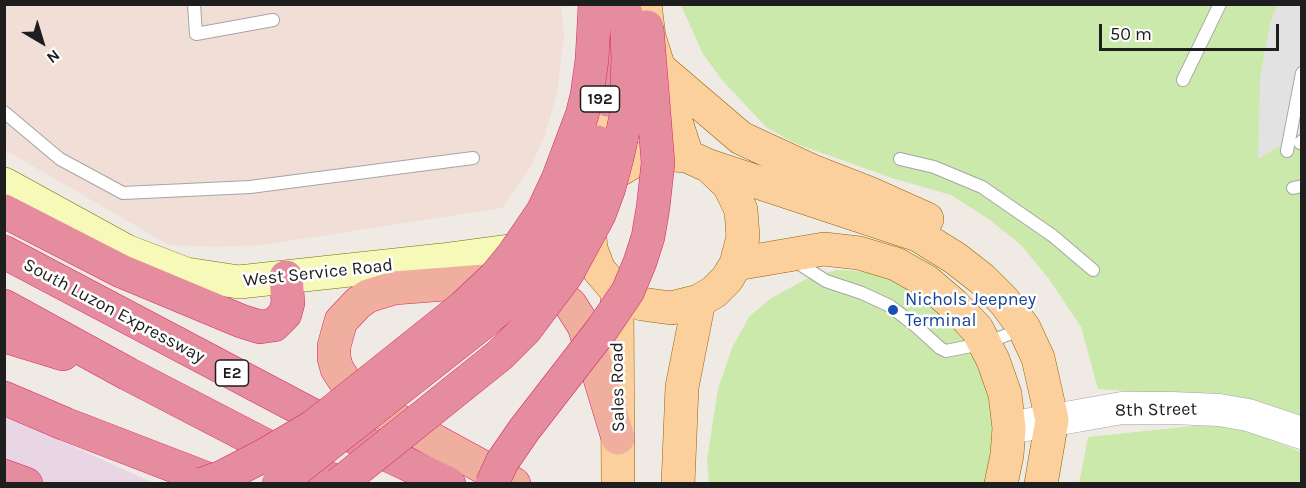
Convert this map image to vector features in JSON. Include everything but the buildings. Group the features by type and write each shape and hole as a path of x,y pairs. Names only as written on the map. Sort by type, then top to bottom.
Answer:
{"highway":[{"path":"202,483 222,477 314,426 463,307 495,277 543,211 558,179 582,115 592,59 595,4"},
{"path":"278,483 484,322 516,294 558,244 570,225 590,176 608,100 613,58 611,4"},
{"path":"4,306 128,374 339,483 500,355 525,330 567,274 603,206 626,116 628,57 626,4"},
{"path":"492,483 502,462 524,430 603,328 628,291 648,237 658,163 645,4"},
{"path":"4,211 122,271 260,327 274,325 285,314 288,303 286,277"},
{"name":"South Luzon Expressway","path":"4,252 372,447 449,483"},
{"path":"474,256 514,267 526,282 548,288 562,297 579,316 589,340 618,438"},
{"path":"514,267 394,288 368,296 341,321 336,334 334,358 342,379 361,399 514,483"},
{"path":"4,336 128,374"},
{"path":"4,398 65,424 221,483"},
{"path":"4,476 26,483"}],"main road":[{"name":"192","path":"598,194 601,4"},
{"path":"514,267 561,258 608,280 642,304 671,308 699,301 714,292 727,279 736,264 743,237 741,210 729,185 698,161 658,68 649,37 645,4"},
{"path":"514,267 549,197 576,135 601,66"},
{"path":"658,68 741,138 952,231 969,246 982,279"},
{"name":"192","path":"608,280 591,249 589,227 598,194 615,173 636,159 661,154 698,161"},
{"path":"698,161 918,235 955,258 982,279 1004,301 1024,328 1038,358 1052,420 1041,483"},
{"name":"West Service Road","path":"4,184 126,251 186,274 238,282 474,256"},
{"path":"514,267 560,239 589,227"},
{"path":"736,264 824,249 860,253 896,264 926,281 977,329 986,343 1005,394 1009,428 1007,455 1001,483"},
{"name":"Sales Road","path":"608,280 618,438 618,483"},
{"path":"678,483 682,387 699,301"}],"street":[{"name":"8th Street","path":"1009,428 1122,408 1219,410 1248,415 1302,433"}],"lane":[{"path":"194,4 196,34 273,20"},
{"path":"1183,80 1220,4"},
{"path":"1287,151 1302,73"},
{"path":"4,112 60,159 123,193 250,187 473,158"},
{"path":"900,159 934,167 982,187 1053,236 1093,270"},
{"path":"986,343 1024,328"}],"shaded area":[{"path":"5,5 561,5 564,37 557,93 545,136 530,168 502,208 262,245 217,247 169,245 5,150"},
{"path":"1277,5 1301,5 1301,134 1258,159 1260,77 1270,24"},
{"path":"4,413 54,438 154,483 5,483"}],"green space":[{"path":"681,5 1301,5 1301,416 1242,401 1212,397 1098,389 1081,327 1049,279 1021,245 990,220 951,195 892,178 794,143 766,127 722,80 703,54"},
{"path":"837,270 870,272 903,285 930,300 953,323 977,356 992,388 994,483 709,484 707,460 718,389 732,348 749,317 770,299 808,278"},
{"path":"1203,425 1243,429 1301,452 1301,483 1079,484 1088,437"}],"place":[{"name":"Nichols Jeepney Terminal","path":"893,310"}]}
